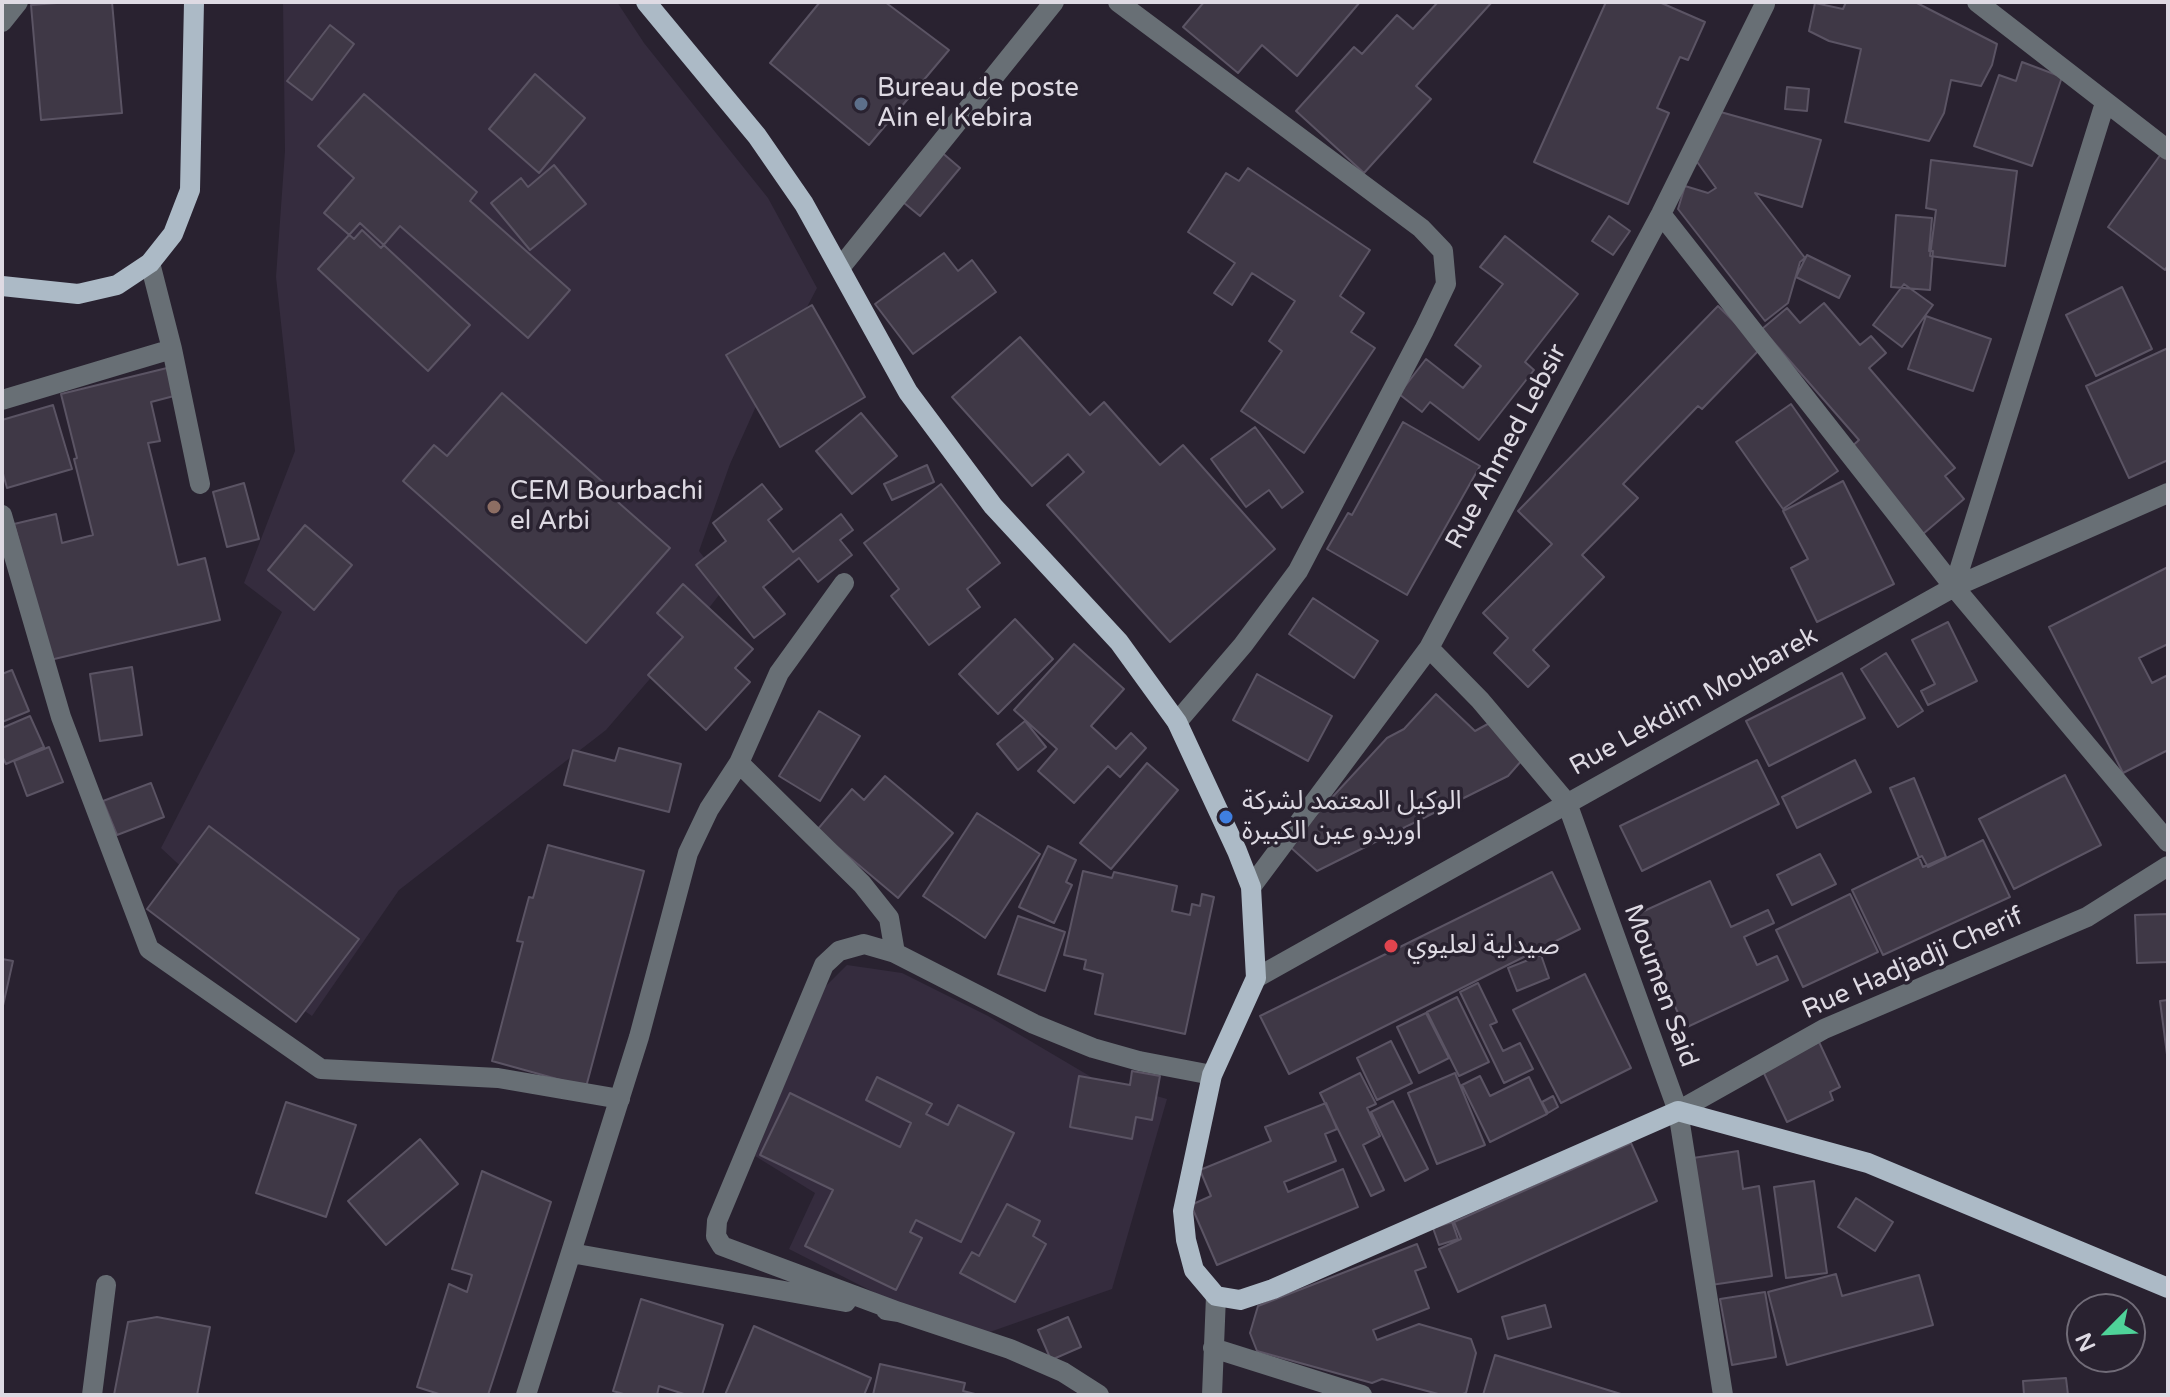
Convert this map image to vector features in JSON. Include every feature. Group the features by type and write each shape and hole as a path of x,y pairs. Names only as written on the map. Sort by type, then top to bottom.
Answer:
{"main road":[{"path":"2,286 78,294 117,285 150,263 173,234 190,190 194,2"},
{"path":"646,2 757,136 804,204 908,392 993,506 1119,642 1177,722 1237,851 1251,887 1256,978 1212,1075 1183,1211 1194,1270 1216,1296 1240,1300 1273,1289 1678,1111 1868,1163 2168,1288"}],"street":[{"path":"2,22 18,2"},
{"path":"840,268 1054,2"},
{"path":"1118,2 1421,228 1443,251 1446,284 1298,571 1243,645 1177,722"},
{"path":"1977,2 2168,150"},
{"name":"Rue Ahmed Lebsir","path":"1251,887 1429,648 1661,214 1761,3"},
{"path":"1954,587 2105,103"},
{"path":"1661,214 1954,587 2168,842"},
{"path":"150,263 172,349 200,484"},
{"path":"2,400 172,349"},
{"name":"Rue Lekdim Moubarek","path":"1256,978 1954,587 2168,493"},
{"path":"2,515 61,717 149,949 321,1069 498,1078 620,1099"},
{"path":"526,1395 639,1037 688,853 709,809 739,763 779,673 844,583"},
{"name":"Moumen Said","path":"1429,648 1480,700 1567,803 1678,1111 1723,1395"},
{"path":"739,763 862,884 889,918 895,953"},
{"name":"Rue Hadjadji Cherif","path":"1678,1111 1824,1029 2087,917 2168,866"},
{"path":"1099,1395 1063,1372 1010,1349 899,1312 722,1246 716,1236 717,1221 824,965 839,951 864,944 895,953 1034,1024 1093,1048 1139,1061 1212,1075"},
{"path":"571,1253 899,1312"},
{"path":"92,1395 106,1285"},
{"path":"1212,1395 1216,1296"},
{"path":"1213,1348 1362,1395"}],"shaded area":[{"name":"CEM Bourbachi el Arbi","path":"283,2 617,2 644,43 768,198 817,288 762,393 730,464 699,551 726,586 606,730 399,890 312,1016 166,915 189,874 161,848 282,612 244,583 295,451 276,277 285,151"},
{"path":"847,965 902,973 988,1016 1093,1078 1167,1099 1112,1289 987,1333 885,1298 789,1249 815,1193 755,1156 825,987"}],"building":[{"path":"112,2 122,113 41,120 31,5"},
{"name":"Bureau de poste Ain el Kebira","path":"820,2 885,2 949,50 869,145 770,63"},
{"path":"1204,2 1360,2 1297,76 1262,45 1238,73 1183,27"},
{"path":"1438,2 1492,2 1416,86 1431,99 1364,173 1296,111 1354,47 1362,54 1397,15 1413,29"},
{"path":"1606,2 1659,2 1705,22 1688,60 1680,57 1657,108 1669,113 1628,204 1534,162"},
{"path":"1846,2 1915,2 1997,44 1992,65 1981,86 1951,80 1944,113 1929,141 1845,122 1861,49 1829,41 1809,31 1815,3 1843,9"},
{"path":"330,25 354,44 312,100 287,81"},
{"path":"2022,62 2062,77 2032,166 1974,146 1999,75 2016,81"},
{"path":"535,74 585,118 539,173 489,129"},
{"path":"1787,87 1809,89 1807,111 1785,109"},
{"path":"364,94 477,192 470,201 570,290 528,338 400,226 381,248 362,230 354,239 324,213 354,178 318,146"},
{"path":"1717,111 1821,140 1802,207 1755,193 1805,258 1800,262 1788,303 1765,321 1678,209 1685,186 1708,193 1716,188 1695,159"},
{"path":"939,150 960,168 920,216 898,198"},
{"path":"2161,154 2168,159 2168,265 2165,270 2108,227"},
{"path":"1931,160 2017,171 2005,266 1930,256 1936,210 1926,208"},
{"path":"554,165 586,204 530,250 491,203 521,178 528,187"},
{"path":"1248,168 1370,250 1340,296 1364,313 1351,332 1375,348 1304,453 1241,411 1282,351 1269,341 1295,301 1252,273 1232,305 1214,293 1235,263 1188,232 1226,173 1239,181"},
{"path":"1896,215 1932,218 1930,290 1891,287"},
{"path":"1609,216 1630,231 1613,255 1592,241"},
{"path":"360,223 470,325 428,371 318,269"},
{"path":"1505,236 1578,294 1525,362 1534,370 1479,440 1430,402 1422,412 1399,394 1426,359 1463,388 1481,366 1455,345 1503,284 1480,267"},
{"path":"944,253 958,271 972,260 996,292 913,354 875,304"},
{"path":"1807,255 1850,276 1839,298 1796,277"},
{"path":"1904,284 1933,305 1902,347 1873,325"},
{"path":"2122,287 2152,349 2096,376 2066,315"},
{"path":"1824,303 1860,345 1871,336 1886,353 1869,368 1955,468 1945,476 1964,499 1923,534 1849,449 1859,440 1762,329 1787,308 1800,323"},
{"path":"812,305 865,397 780,447 726,355"},
{"path":"1718,306 1761,348 1702,409 1698,406 1623,484 1638,498 1582,555 1604,577 1533,650 1549,666 1528,687 1494,653 1508,638 1483,613 1552,544 1518,511"},
{"path":"1926,316 1991,339 1973,391 1908,369"},
{"path":"1020,337 1090,415 1104,402 1160,465 1183,445 1275,549 1170,642 1047,505 1084,472 1068,454 1032,486 952,397"},
{"path":"2168,348 2168,460 2129,478 2086,386"},
{"path":"167,368 174,396 151,402 160,441 148,443 178,565 205,558 220,620 50,660 14,524 56,514 62,543 93,535 61,394"},
{"path":"502,393 605,484 602,488 670,548 586,643 403,481 434,445 447,456"},
{"path":"1791,404 1838,471 1783,509 1736,442"},
{"path":"53,405 72,469 7,488 2,470 2,420"},
{"path":"861,413 897,456 852,494 816,451"},
{"path":"1403,422 1480,466 1407,595 1327,549 1348,513 1352,515"},
{"path":"1255,427 1303,492 1282,508 1269,490 1246,507 1211,459"},
{"path":"927,465 934,482 892,500 884,484"},
{"path":"1843,481 1894,584 1817,622 1791,568 1808,559 1783,511"},
{"path":"244,483 259,539 227,547 213,492"},
{"path":"762,484 782,509 768,520 793,552 841,514 853,530 840,540 852,555 818,582 799,558 763,587 785,614 754,638 696,565 726,541 713,523"},
{"path":"941,484 1000,563 967,589 980,607 929,645 891,596 899,589 864,543"},
{"path":"305,525 352,565 314,610 268,570"},
{"path":"2168,567 2168,644 2139,658 2152,683 2168,675 2168,750 2123,773 2049,627"},
{"path":"683,584 753,649 735,668 750,682 706,730 648,675 683,637 657,613"},
{"path":"1313,598 1378,641 1354,678 1289,634"},
{"path":"1015,619 1053,659 998,714 959,674"},
{"path":"1948,622 1977,681 1928,705 1921,691 1935,684 1912,640"},
{"path":"1074,644 1124,689 1091,726 1116,749 1131,733 1146,748 1120,777 1108,766 1074,803 1038,771 1057,749 1014,710"},
{"path":"1886,653 1923,711 1898,727 1861,669"},
{"path":"132,667 142,735 100,741 90,674"},
{"path":"12,670 29,711 2,722 2,674"},
{"path":"1842,673 1865,718 1769,766 1746,721"},
{"path":"1257,674 1332,716 1308,761 1233,720"},
{"path":"1436,694 1475,731 1495,720 1523,759 1508,776 1317,871 1288,845 1387,738 1404,729"},
{"path":"819,711 860,736 820,801 779,776"},
{"path":"30,716 44,747 6,764 2,756 2,728"},
{"path":"1025,721 1046,747 1018,770 997,744"},
{"path":"49,747 63,782 27,796 14,761"},
{"path":"619,748 681,764 669,812 564,785 573,750 615,761"},
{"path":"1757,760 1779,804 1642,871 1620,826"},
{"path":"1855,760 1871,792 1797,828 1782,797"},
{"path":"1147,763 1178,790 1111,869 1080,843"},
{"path":"2065,775 2101,845 2014,889 1979,819"},
{"path":"885,776 953,833 898,898 817,830 852,789 864,800"},
{"path":"1914,778 1946,857 1923,867 1890,788"},
{"path":"151,783 164,817 117,835 103,801"},
{"path":"977,813 1040,854 985,938 923,896"},
{"path":"209,826 359,939 296,1022 147,909"},
{"path":"1983,840 2010,897 1883,955 1852,890 1922,856 1928,867"},
{"path":"548,845 644,871 586,1087 492,1061 523,942 517,941"},
{"path":"1048,846 1076,860 1066,882 1072,885 1054,923 1019,907"},
{"path":"1820,854 1836,884 1792,905 1777,875"},
{"path":"1083,871 1112,878 1114,872 1177,886 1172,911 1190,915 1192,904 1200,906 1202,894 1214,897 1185,1034 1095,1014 1103,974 1084,969 1086,960 1064,955"},
{"path":"1552,872 1580,929 1289,1074 1260,1016"},
{"path":"1710,881 1731,927 1768,910 1774,923 1744,937 1757,965 1777,956 1788,980 1685,1028 1633,916"},
{"path":"1850,894 1878,952 1803,987 1776,930"},
{"path":"2168,914 2168,962 2137,963 2135,915"},
{"path":"1018,916 1065,932 1045,991 998,974"},
{"path":"1541,955 1549,978 1517,991 1508,968"},
{"path":"2,959 13,961 2,1010"},
{"path":"1585,974 1631,1068 1561,1103 1513,1010"},
{"path":"1478,983 1497,1022 1490,1025 1503,1051 1520,1043 1533,1069 1504,1083 1460,992"},
{"path":"1457,997 1489,1062 1459,1076 1427,1012"},
{"path":"2168,1000 2168,1062 2160,1001"},
{"path":"1426,1013 1449,1058 1419,1073 1397,1027"},
{"path":"1391,1041 1412,1083 1377,1100 1357,1058"},
{"path":"1819,1042 1840,1087 1830,1092 1833,1100 1787,1122 1762,1069"},
{"path":"1132,1071 1160,1076 1152,1120 1136,1117 1132,1139 1070,1127 1079,1076 1130,1085"},
{"path":"1360,1073 1376,1104 1367,1108 1380,1136 1363,1145 1384,1190 1371,1196 1320,1093"},
{"path":"1455,1073 1485,1145 1437,1164 1408,1093"},
{"path":"1480,1076 1490,1096 1529,1077 1547,1114 1490,1142 1462,1085"},
{"path":"877,1077 932,1104 926,1114 948,1125 958,1105 1014,1133 961,1242 916,1220 910,1232 922,1238 896,1290 805,1246 833,1190 760,1155 790,1093 900,1147 911,1123 866,1100"},
{"path":"1553,1096 1558,1107 1548,1113 1542,1102"},
{"path":"1393,1101 1428,1169 1405,1181 1371,1112"},
{"path":"286,1102 356,1125 326,1217 256,1193"},
{"path":"1326,1103 1337,1129 1325,1134 1336,1161 1284,1182 1288,1192 1343,1169 1358,1207 1217,1265 1191,1205 1211,1196 1200,1170 1271,1141 1265,1127"},
{"path":"420,1139 458,1184 386,1245 348,1201"},
{"path":"1631,1143 1657,1201 1458,1292 1439,1249 1461,1239 1454,1222"},
{"path":"1738,1151 1743,1189 1759,1186 1772,1276 1711,1285 1693,1158"},
{"path":"482,1171 551,1202 488,1395 442,1395 417,1387 449,1284 467,1292 472,1275 452,1269"},
{"path":"1814,1181 1827,1273 1786,1278 1774,1187"},
{"path":"1856,1198 1893,1222 1875,1251 1838,1227"},
{"path":"1007,1204 1040,1221 1033,1236 1046,1244 1015,1302 960,1273 972,1252 979,1256"},
{"path":"1452,1222 1458,1239 1439,1245 1433,1228"},
{"path":"1417,1244 1426,1267 1415,1271 1429,1308 1373,1330 1377,1340 1419,1324 1471,1339 1476,1353 1466,1393 1442,1395 1382,1379 1372,1383 1257,1351 1250,1333 1258,1306"},
{"path":"1836,1274 1842,1296 1919,1275 1933,1325 1787,1365 1768,1292"},
{"path":"1765,1292 1776,1357 1732,1365 1720,1299"},
{"path":"641,1299 723,1325 702,1395 687,1395 659,1386 657,1395 627,1395 613,1391"},
{"path":"1545,1305 1551,1327 1508,1339 1502,1317"},
{"path":"157,1317 210,1327 197,1395 114,1395 128,1322"},
{"path":"1068,1317 1081,1347 1051,1360 1038,1330"},
{"path":"754,1326 871,1378 864,1395 725,1395"},
{"path":"1495,1355 1624,1395 1483,1395"},
{"path":"880,1364 965,1383 963,1391 979,1395 873,1395"},
{"path":"2066,1378 2068,1395 2024,1395 2023,1381"}],"place":[{"name":"Bureau de poste Ain el Kebira","path":"861,104"},
{"name":"CEM Bourbachi el Arbi","path":"494,507"},
{"name":"الوكيل المعتمد لشركة اوريدو عين الكبيرة","path":"1226,817"},
{"name":"صيدلية لعليوي","path":"1391,946"}]}
